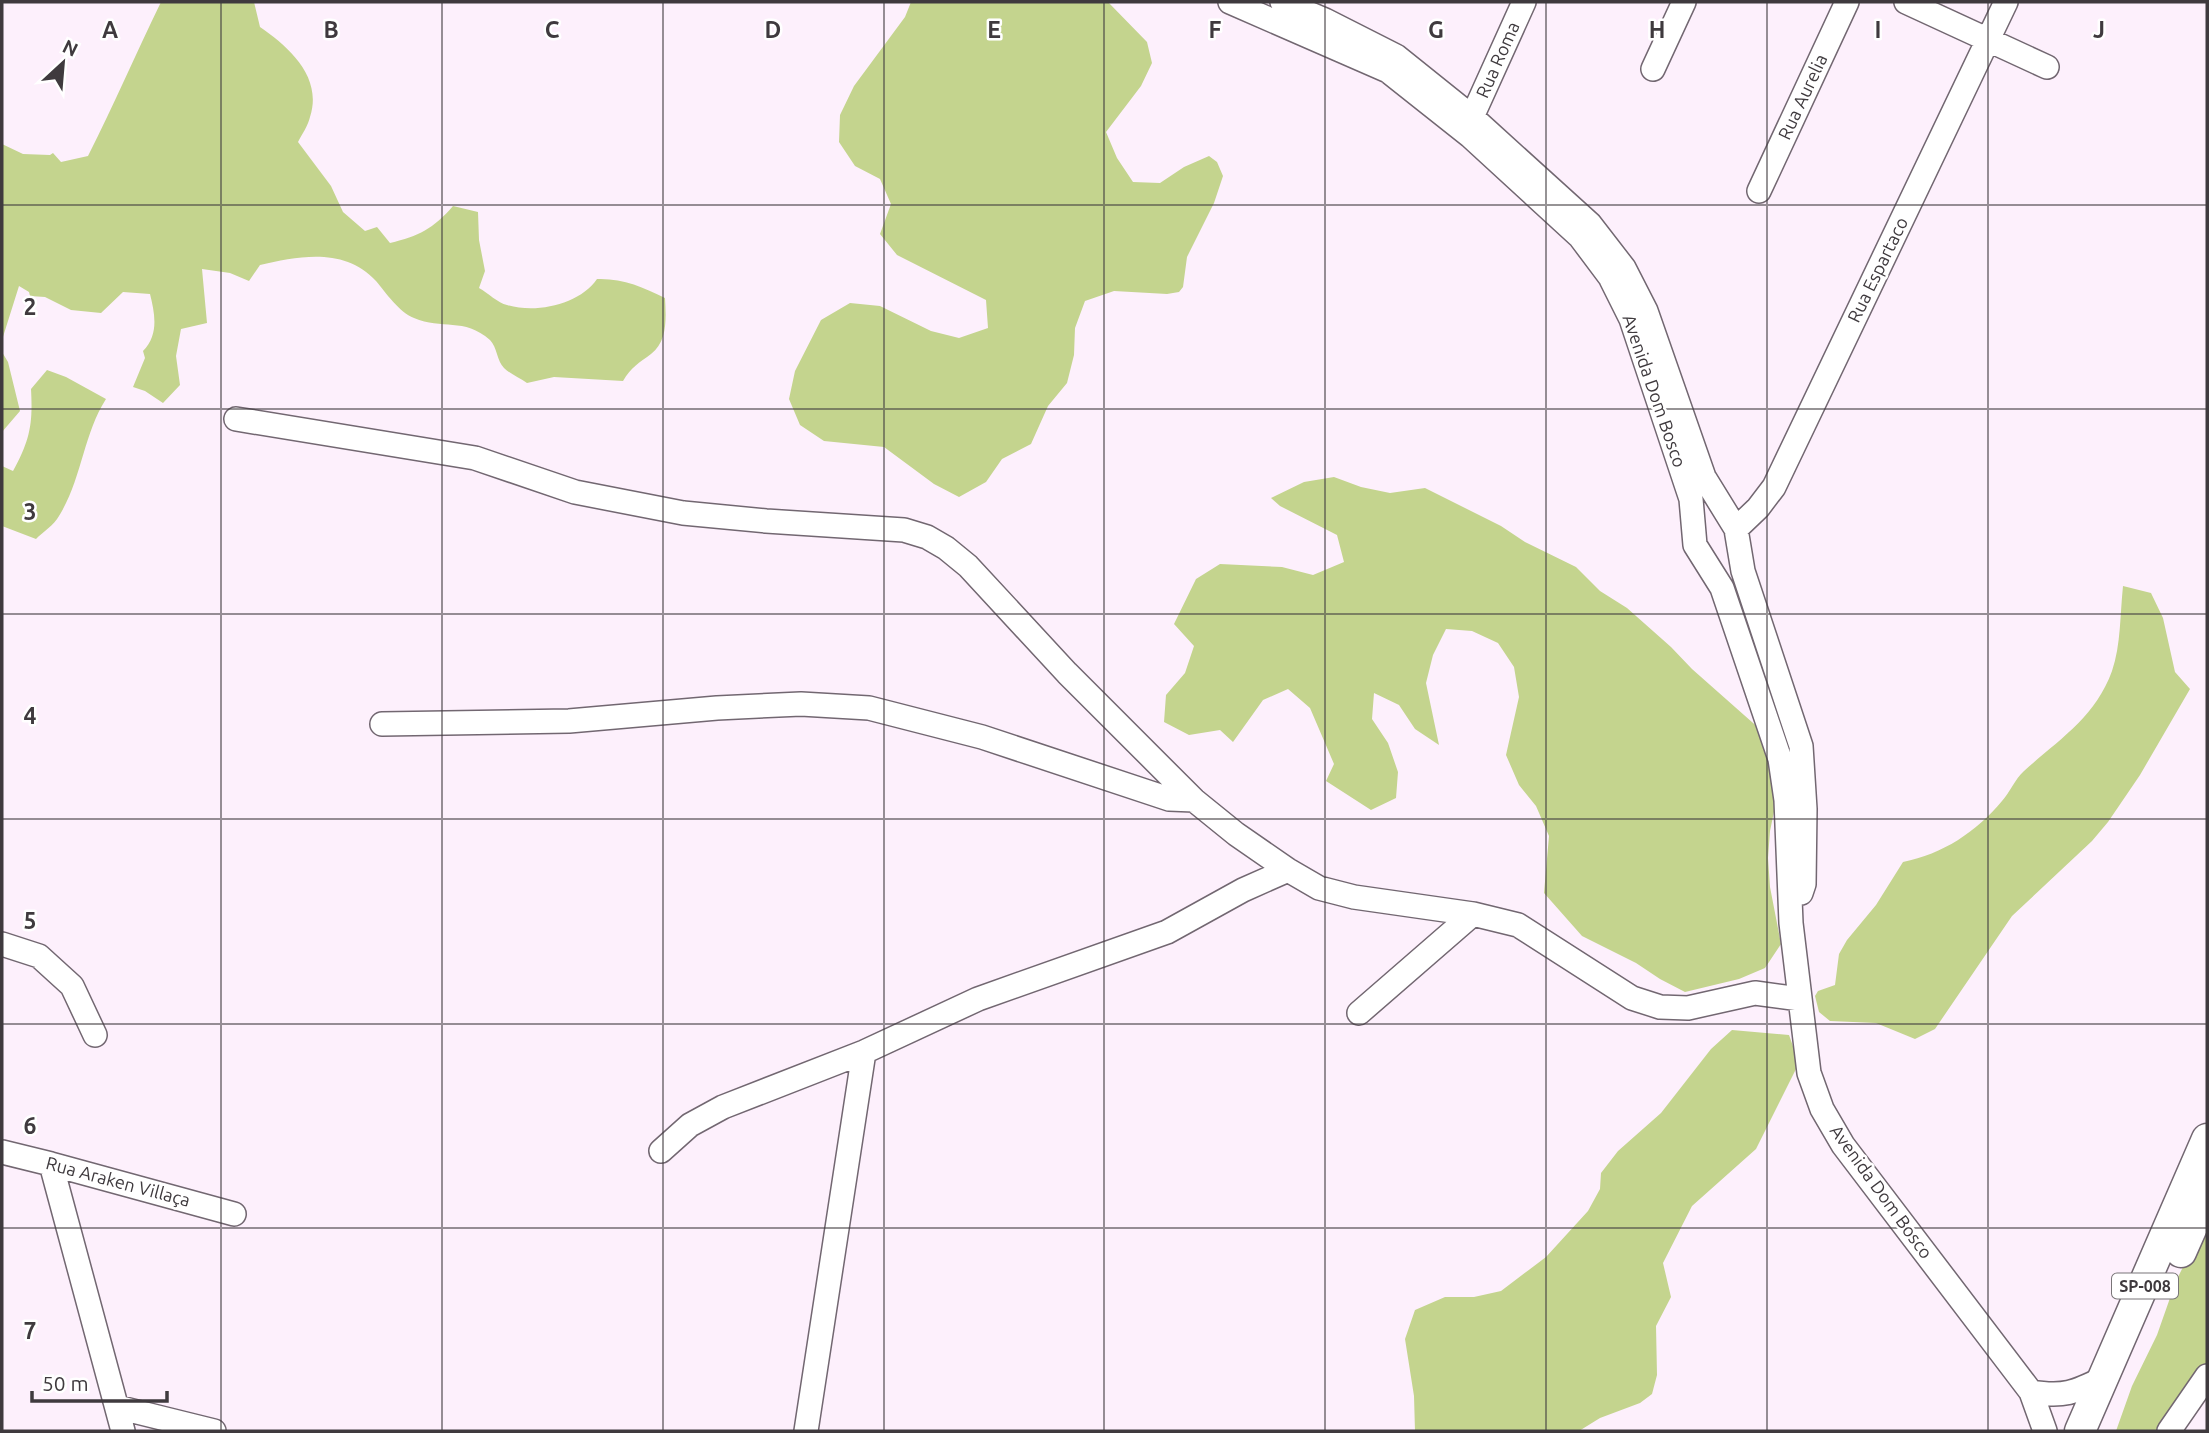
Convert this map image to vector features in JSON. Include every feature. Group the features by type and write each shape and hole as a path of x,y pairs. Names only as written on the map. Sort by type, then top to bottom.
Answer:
{"main road":[{"name":"SP-008","path":"2080,1431 2207,1139"},
{"name":"SP-008","path":"2101,1431 2207,1193"}],"street":[{"name":"Avenida Dom Bosco","path":"1230,2 1388,71 1470,136 1580,237 1610,277 1631,319 1690,499 1695,545 1722,588 1780,759 1786,800 1791,923 1800,999 1809,1073 1822,1109 1843,1145 2031,1391 2045,1431"},
{"name":"Avenida Dom Bosco","path":"1282,2 1325,20 1396,56 1472,117 1590,224 1624,268 1646,311 1704,477 1736,530 1743,571 1801,746 1805,809 1804,884 1791,923"},
{"name":"Rua Roma","path":"1472,117 1524,2"},
{"path":"1653,69 1685,2"},
{"name":"Rua Aurelia","path":"1759,191 1847,2"},
{"path":"1906,2 2047,67"},
{"name":"Rua Espartaco","path":"1695,545 1707,556 1718,559 1726,555 1733,546 1736,530 1758,509 1774,487 2006,2"},
{"path":"236,419 475,458 576,492 683,513 766,522 904,530 927,537 968,566 1067,673 1194,800 1236,834 1319,888 1354,897 1474,914 1518,925 1632,998 1660,1007 1688,1008 1755,993 1800,999"},
{"path":"382,724 569,721 717,708 801,704 869,708 982,737 1169,799 1194,800"},
{"path":"661,1152 690,1125 723,1107 864,1052 978,999 1167,932 1242,890 1288,870"},
{"path":"1359,1013 1474,914"},
{"path":"2,944 39,956 72,986 94,1035"},
{"path":"806,1431 864,1052"},
{"name":"Rua Araken Villaça","path":"2,1152 234,1214"},
{"path":"51,1164 123,1431"},
{"path":"2169,1431 2207,1376"},
{"path":"2031,1391 2054,1396 2079,1391 2104,1378"},
{"path":"117,1407 214,1431"}],"green space":[{"path":"161,2 254,2 260,27 292,54 308,76 313,102 310,117 298,142 331,186 343,212 365,231 377,227 390,243 425,230 453,206 478,212 479,240 485,271 479,288 504,304 531,308 569,301 589,288 597,279 632,284 665,298 665,328 657,349 632,369 623,381 554,377 527,383 504,368 490,340 480,333 462,326 414,318 398,307 364,270 350,263 321,257 260,265 249,281 230,273 202,269 207,323 181,329 176,356 180,385 163,403 145,391 133,387 145,358 143,351 154,331 150,294 123,292 101,313 71,310 45,297 30,296 29,292 19,286 2,340 2,144 23,154 53,153 61,162 88,156"},
{"path":"911,2 1108,2 1147,42 1152,63 1141,86 1106,132 1117,158 1133,182 1160,183 1184,167 1209,156 1217,162 1223,176 1214,203 1187,257 1183,287 1179,292 1167,294 1114,291 1085,301 1075,328 1074,355 1067,383 1048,406 1031,444 1002,459 986,482 959,497 934,484 884,447 824,441 800,425 789,399 795,371 821,320 850,303 880,306 931,331 959,338 988,328 986,300 897,255 880,234 891,204 880,179 855,166 839,142 840,115 854,86 905,17"},
{"path":"2,352 8,362 20,411 2,432"},
{"path":"47,370 106,399 92,427 67,502 57,519 36,539 2,526 2,466 13,471 19,460 29,432 31,389"},
{"path":"1334,477 1361,487 1390,493 1425,488 1576,567 1600,591 1627,608 1770,738 1776,802 1768,858 1770,887 1781,944 1765,968 1739,979 1685,992 1582,936 1544,893 1549,836 1536,806 1519,785 1506,755 1519,697 1514,667 1498,643 1472,631 1446,629 1433,655 1426,683 1439,745 1415,729 1399,705 1374,693 1372,719 1388,743 1398,772 1396,798 1371,810 1326,781 1334,764 1310,708 1288,689 1263,700 1233,742 1220,730 1189,735 1164,722 1166,695 1185,673 1194,646 1174,624 1196,579 1220,564 1282,567 1313,575 1344,562 1337,535 1280,506 1271,498 1304,482"},
{"path":"2123,586 2151,593 2163,618 2175,672 2190,689 2140,775 2092,841 2012,916 1935,1029 1915,1039 1876,1023 1830,1021 1819,1012 1815,996 1818,991 1835,985 1839,954 1876,905 1903,862 1932,853 1970,832 2002,801 2021,774 2074,727 2096,702 2105,688 2115,661"},
{"path":"1732,1030 1789,1035 1799,1063 1756,1149 1692,1206 1663,1263 1671,1297 1656,1326 1657,1375 1652,1394 1640,1403 1600,1418 1579,1431 1415,1431 1414,1396 1405,1339 1415,1310 1445,1297 1474,1297 1501,1291 1546,1257 1588,1211 1600,1189 1601,1173 1618,1151 1661,1113 1711,1049"},
{"path":"2207,1227 2207,1371 2177,1431 2116,1431 2132,1386 2157,1335 2176,1281"}]}
